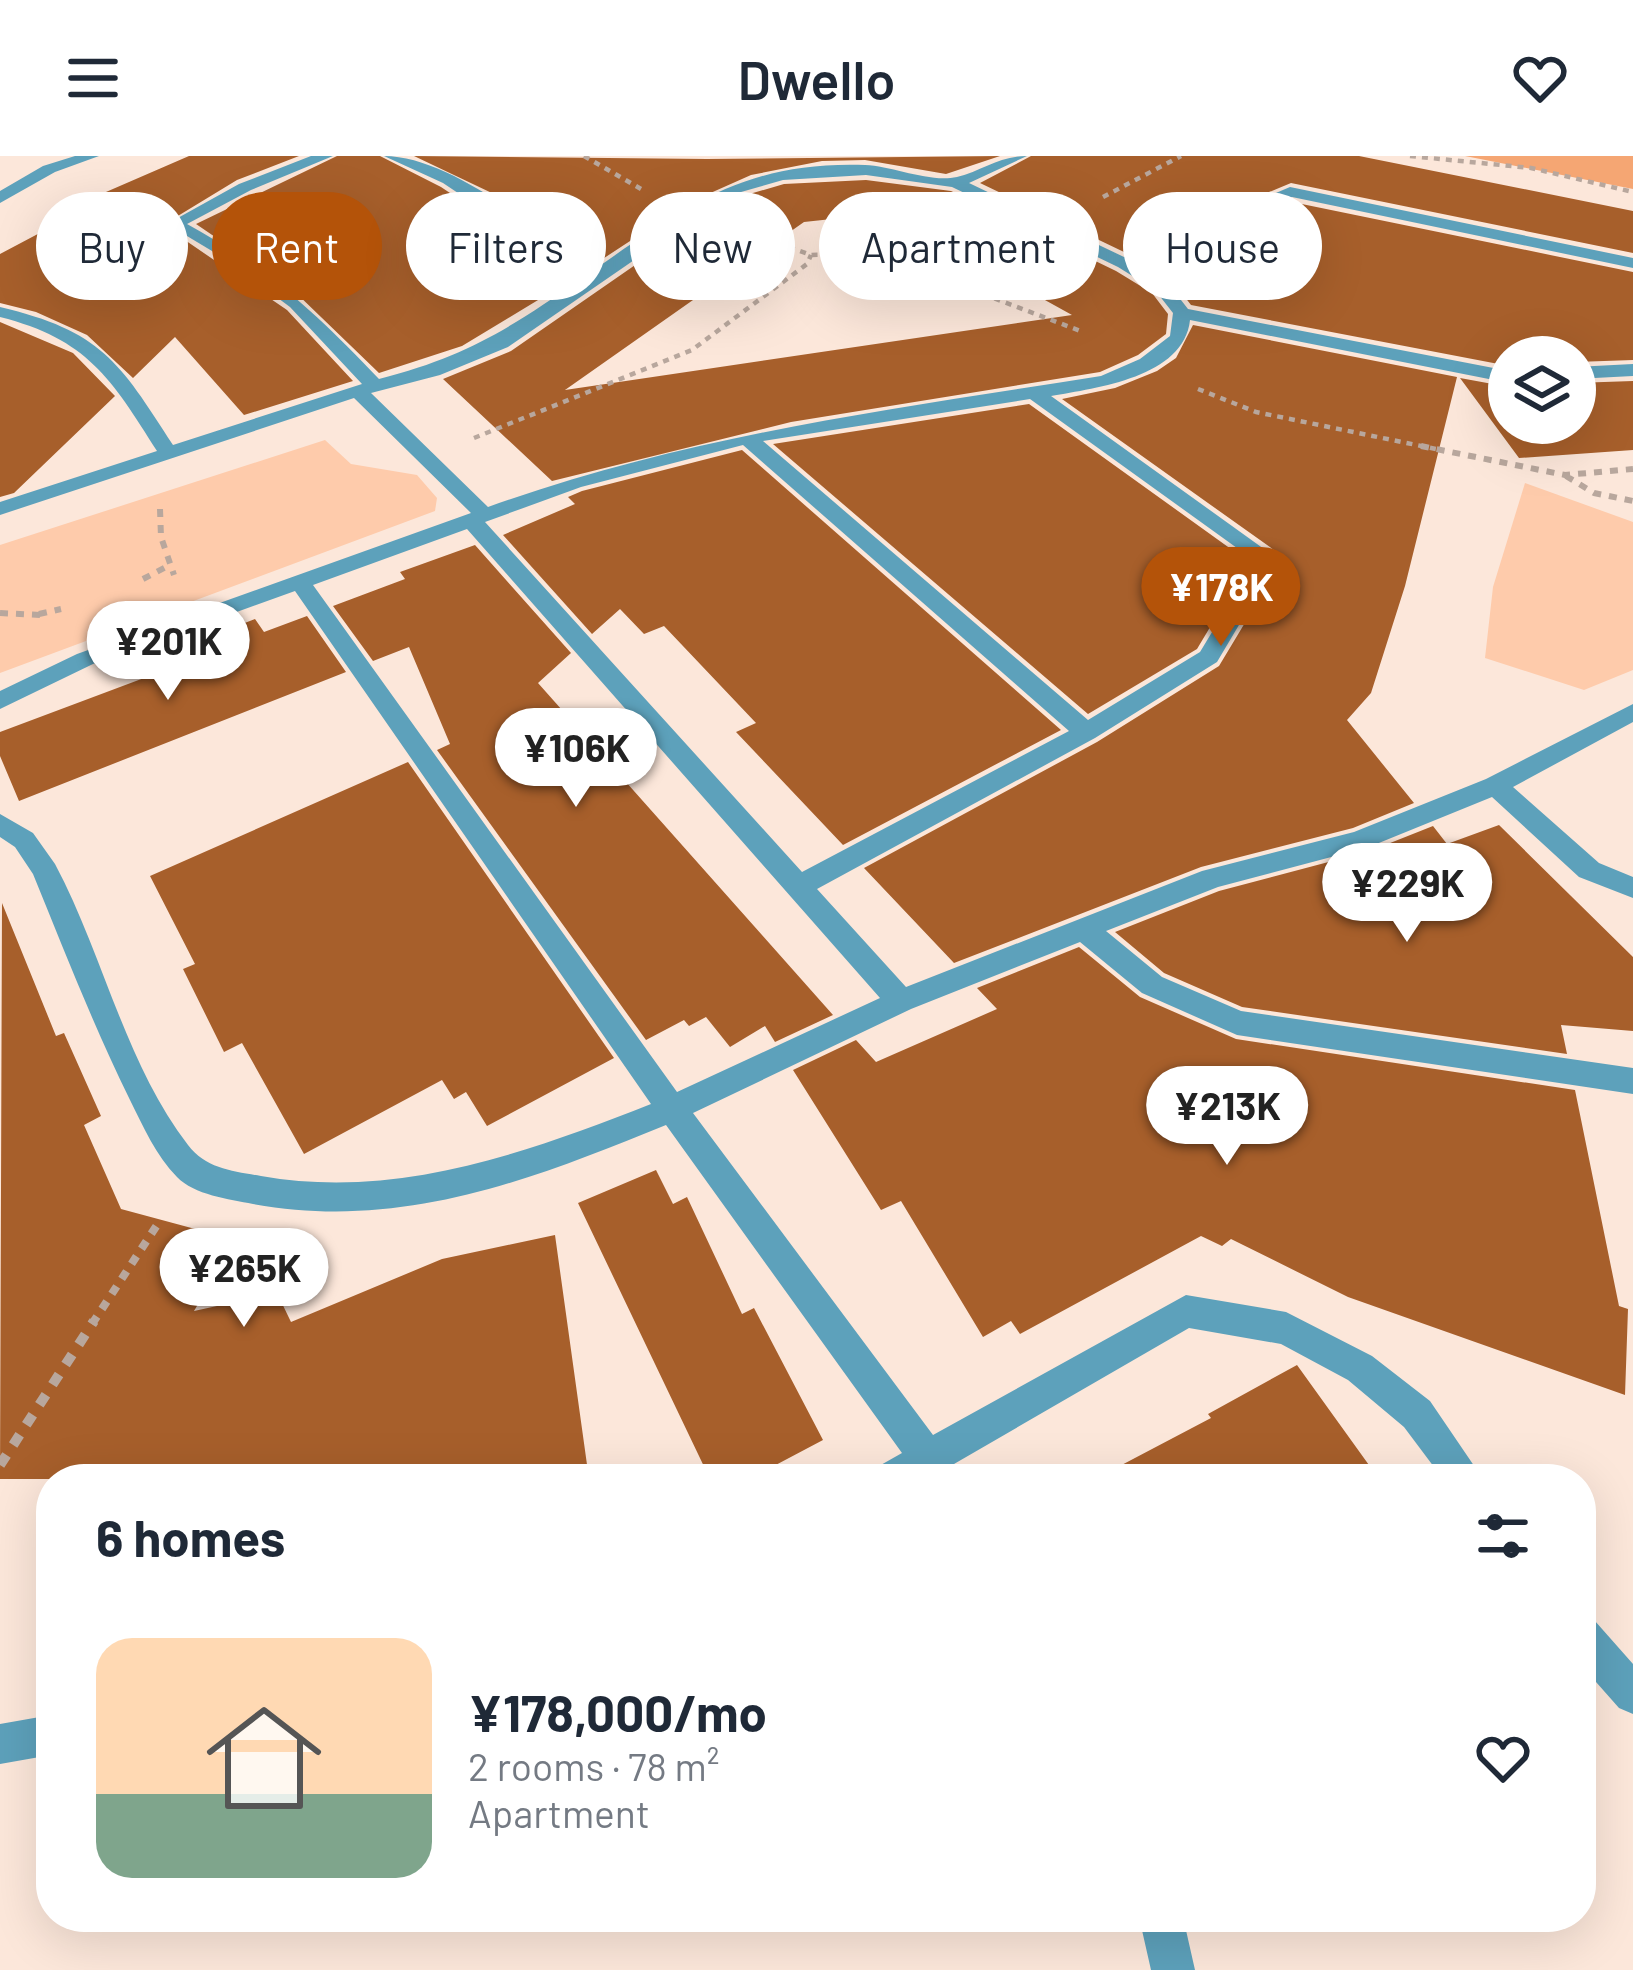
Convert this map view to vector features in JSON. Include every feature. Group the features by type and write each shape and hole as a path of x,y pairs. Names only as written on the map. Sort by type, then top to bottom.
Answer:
{"street":[{"path":"0,198 8,181 91,156"},
{"path":"325,156 245,187 175,224 233,256 296,303 901,1001"},
{"path":"392,156 467,192"},
{"path":"956,183 1019,156"},
{"path":"723,192 773,170 866,170 956,183 975,192"},
{"path":"1322,199 1633,262"},
{"path":"0,509 433,371 502,343 561,300"},
{"path":"1172,300 1182,314 1488,373"},
{"path":"0,312 47,321 103,354 169,454"},
{"path":"0,701 85,659 574,483 747,438 1106,381 1147,363 1179,338 1182,314"},
{"path":"1596,372 1633,370"},
{"path":"799,886 1086,732 1209,658 1267,559 1036,394"},
{"path":"747,438 1086,732"},
{"path":"300,583 672,1109 932,1464"},
{"path":"0,824 24,840 45,872 150,1111 189,1171 264,1196 337,1204 456,1187 672,1109 901,1001 1083,928 1212,878 1360,840 1495,785 1633,712"},
{"path":"1495,785 1588,870 1633,888"},
{"path":"1083,928 1152,985 1237,1023 1633,1081"},
{"path":"945,1464 1186,1311 1286,1328 1360,1368 1417,1414 1454,1464"},
{"path":"1596,1652 1633,1694"},
{"path":"0,1744 36,1738"},
{"path":"1164,1932 1173,1970"}],"path":[{"path":"1099,198 1140,182 1181,156"},
{"path":"1410,156 1531,169 1633,191"},
{"path":"795,250 819,255"},
{"path":"425,456 692,350 807,264 811,255"},
{"path":"1001,300 1052,318 1256,412 1564,476 1633,470"},
{"path":"1564,476 1594,493 1633,501"},
{"path":"166,499 158,514 168,566 199,617"},
{"path":"0,1466 189,1171"}],"shaded area":[{"path":"1465,156 1633,156 1633,189"},
{"path":"325,440 351,464 417,475 437,498 435,511 0,673 0,545"},
{"path":"1525,483 1633,522 1633,670 1584,690 1485,658 1493,587"}],"building":[{"path":"189,156 299,156 212,192 188,210 188,192 106,192"},
{"path":"337,156 380,156 448,192 406,192 406,300 538,300 462,346 379,373 303,300 382,300 382,192 262,192"},
{"path":"414,156 1000,156 946,174 865,160 822,161 751,175 713,192 630,192 630,241 606,257 606,192 490,192"},
{"path":"1031,156 1359,156 1633,211 1633,253 1291,183 1269,192 1123,192 1123,252 1099,240 1099,192 999,192 980,183"},
{"path":"866,180 953,192 819,192 819,220 795,228 795,192 756,192 784,184"},
{"path":"1322,208 1633,272 1633,360 1596,361 1596,336 1488,336 1488,362 1191,305 1187,300 1322,300"},
{"path":"212,216 212,235 196,224"},
{"path":"36,235 36,300 188,300 188,242 212,259 212,300 272,300 353,381 244,415 175,337 133,378 87,335 36,312 0,303 0,254"},
{"path":"1099,263 1123,275 1123,300 1157,300 1168,314 1166,334 1138,355 1100,372 791,422 552,481 443,379 511,351 585,300 606,300 606,285 630,269 630,300 693,300 565,390 1072,315 1045,300 1099,300"},
{"path":"0,322 73,353 115,396 14,493 0,497"},
{"path":"1193,325 1457,377 1405,586 1371,693 1347,720 1414,803 1353,828 1201,867 954,963 864,868 1097,742 1219,666 1282,561 1281,555 1062,399 1115,388 1157,371 1176,358"},
{"path":"1460,378 1488,383 1488,416"},
{"path":"1633,381 1633,450 1519,458 1509,444 1596,444 1596,382"},
{"path":"1029,404 1249,562 1197,649 1088,714 773,444"},
{"path":"742,450 1061,730 843,845 736,732 756,723 664,626 644,634 620,609 592,634 503,535 575,504 568,497 582,491"},
{"path":"475,545 571,653 538,683 833,1015 775,1042 765,1026 730,1047 706,1017 689,1026 684,1020 646,1040 437,750 450,744 409,647 373,661 333,606 405,579 400,572"},
{"path":"307,616 346,672 19,801 0,756 0,732 184,663 175,650 255,619 264,632"},
{"path":"408,762 614,1058 487,1126 466,1092 454,1099 442,1080 304,1154 242,1043 224,1052 183,969 195,964 150,876"},
{"path":"1499,825 1633,957 1633,1031 1561,1025 1567,1054 1242,1007 1164,973 1115,932 1219,891 1370,851 1433,826 1447,844"},
{"path":"2,903 56,1036 64,1033 101,1116 84,1125 121,1209 236,1240 194,1311 277,1293 291,1322 442,1259 555,1235 587,1464 36,1464 36,1479 0,1479"},
{"path":"1079,947 1140,997 1236,1039 1575,1090 1619,1306 1628,1309 1625,1395 1348,1297 1231,1239 1222,1246 1201,1236 1020,1334 1011,1321 983,1337 901,1201 881,1210 793,1070 856,1040 876,1062 997,1009 977,988"},
{"path":"656,1170 673,1204 687,1197 742,1314 754,1308 823,1440 777,1464 703,1464 578,1203"},
{"path":"1297,1365 1368,1464 1124,1464 1211,1418 1208,1414"}]}
